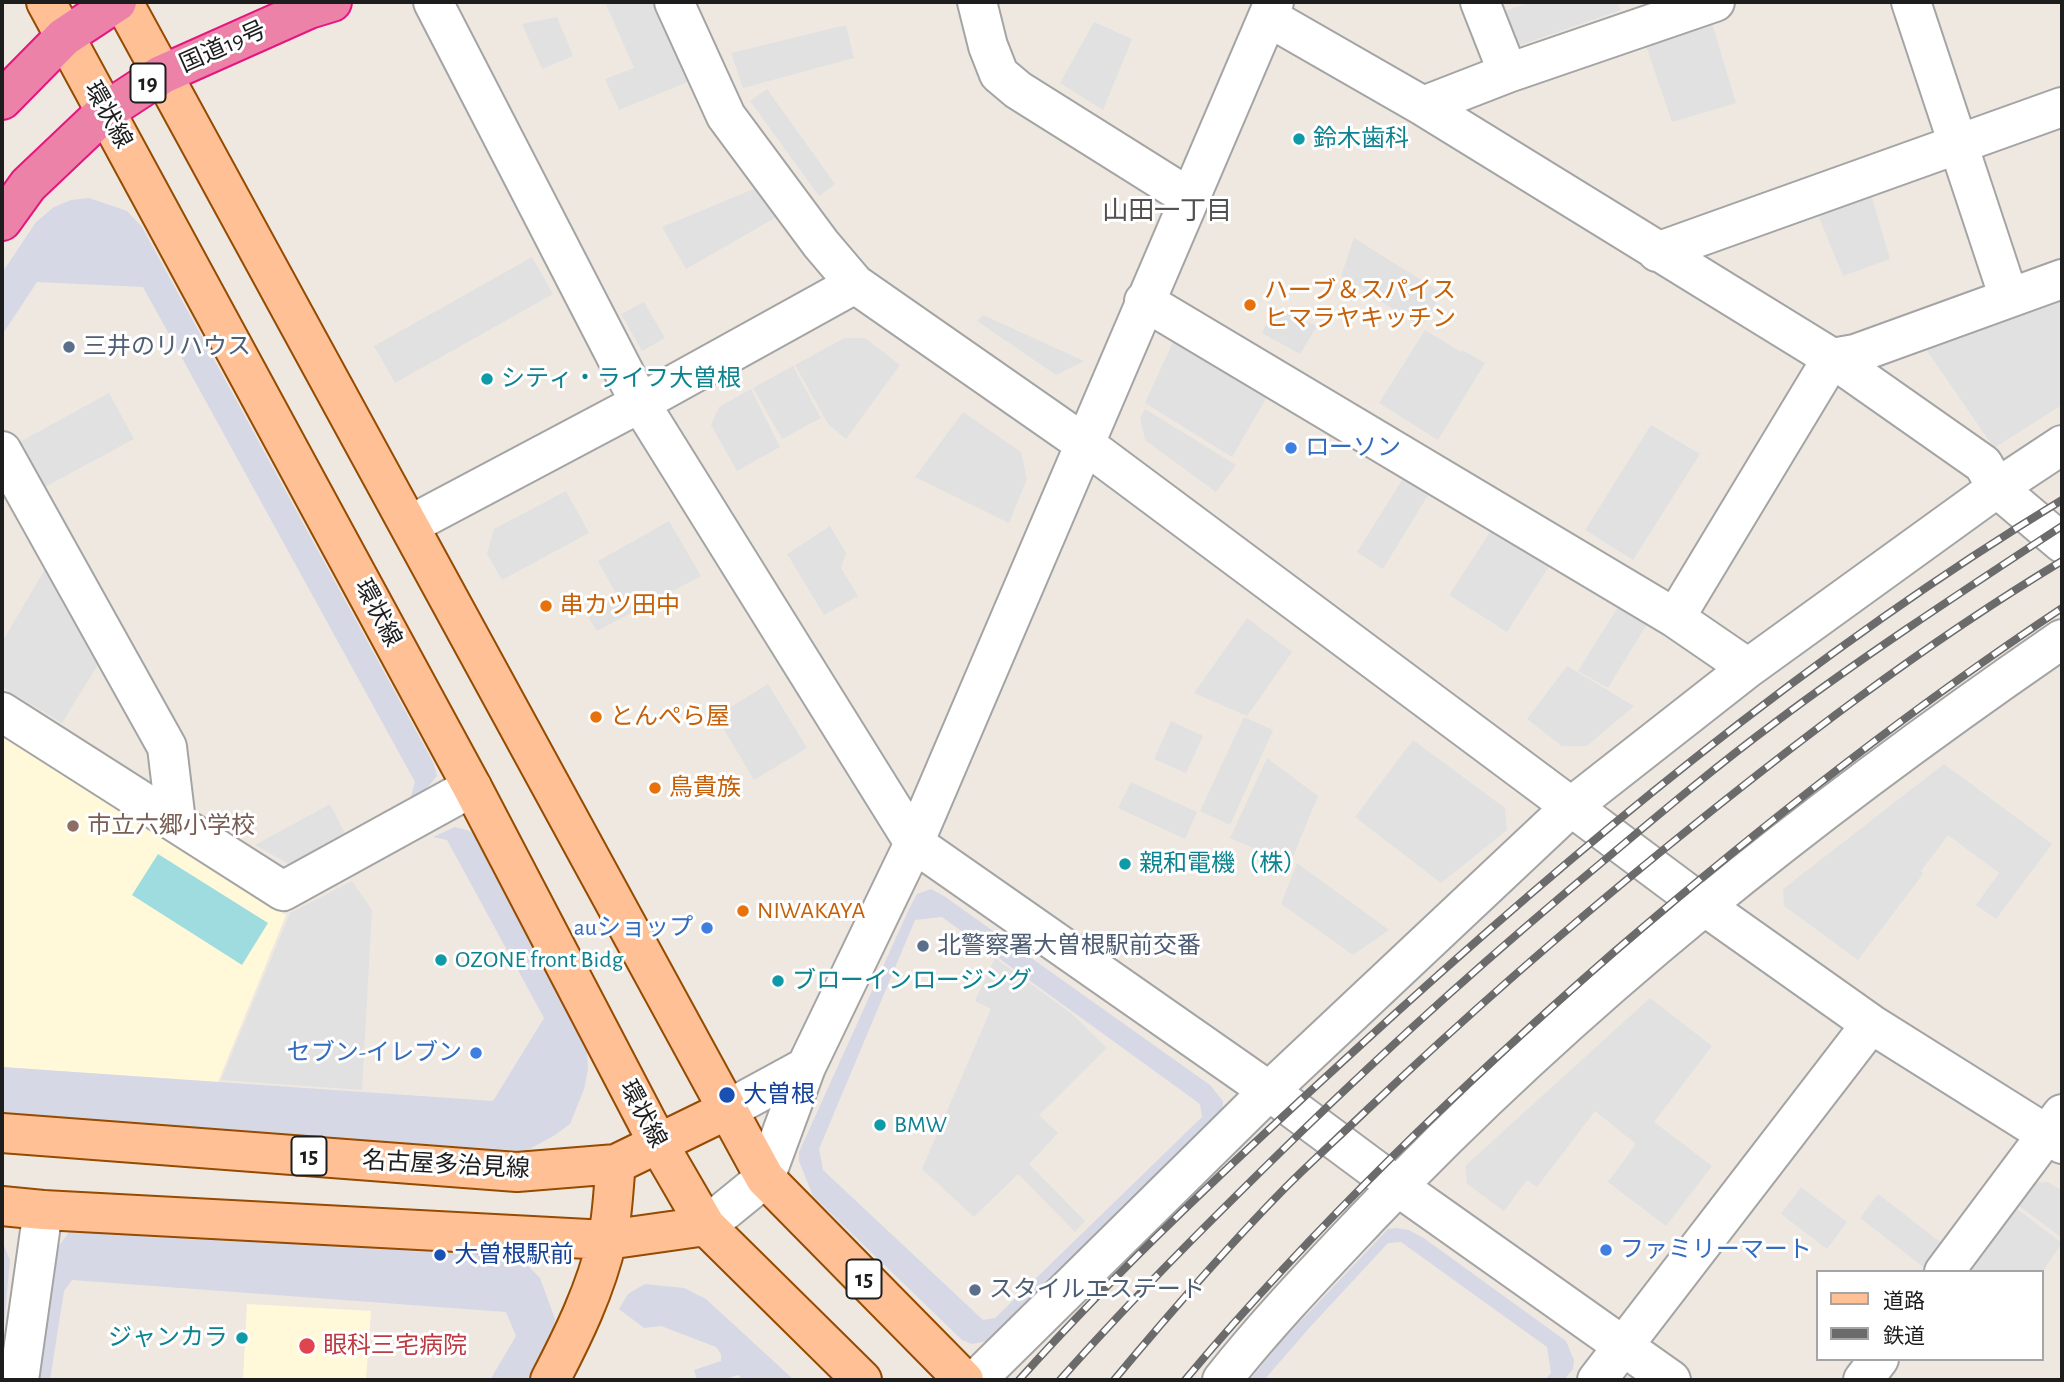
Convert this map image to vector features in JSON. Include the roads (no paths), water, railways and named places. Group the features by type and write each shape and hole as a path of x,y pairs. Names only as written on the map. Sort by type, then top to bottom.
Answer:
{"highway":[{"path":"2,100 64,37 117,2"},
{"name":"国道19号","path":"2,221 28,185 106,111 161,75 309,9 332,2"}],"main road":[{"name":"環状線","path":"46,2 472,787 659,1145 706,1226"},
{"path":"123,2 410,524 727,1110"},
{"name":"名古屋多治見線","path":"2,1133 517,1172 616,1164 727,1110"},
{"name":"15","path":"727,1110 765,1178 964,1380"},
{"path":"550,1380 589,1297 607,1240 616,1164"},
{"path":"2,1206 607,1240 706,1226 862,1380"}],"street":[{"path":"433,2 640,403 914,843 1269,1091 1397,1186 1671,1380"},
{"path":"674,2 726,116 821,244 855,284 1086,445 1703,905 1871,1024 2057,1131 1946,1270"},
{"path":"976,2 999,74 1018,90 1190,198"},
{"path":"1480,2 1508,73"},
{"path":"1423,106 1508,73 1715,2"},
{"path":"1911,2 2009,298"},
{"path":"706,1226 765,1178 806,1066 914,843 1271,9 1657,252 1832,358 1983,464 1997,488 2062,543"},
{"path":"1657,252 2062,107"},
{"path":"1675,618 1832,358 1855,354 2062,279"},
{"path":"410,524 640,403 855,284"},
{"path":"1144,301 1675,618 1748,668"},
{"path":"976,1380 1269,1091 1572,806 1748,668 2062,444"},
{"path":"2,451 167,747 176,822"},
{"path":"1222,1380 1269,1321 1453,1128 1617,977 1703,905 1954,714 2062,639"},
{"path":"2,712 283,891 472,787"},
{"path":"1597,1380 1871,1024"},
{"path":"727,1110 806,1066"},
{"path":"19,1380 43,1210"},
{"path":"1863,1380 1877,1361"}],"water":[{"path":"158,854 268,923 242,965 132,895"}],"railway":[{"path":"1019,1380 1140,1253 1266,1132 1435,978 1606,830 1783,690 1874,623 2062,500"},
{"path":"1060,1380 1148,1285 1300,1133 1489,958 1567,891 1691,788 1812,695 2062,526"},
{"path":"1114,1380 1198,1282 1286,1187 1441,1041 1551,944 1663,850 1808,735 1958,627 2062,561"},
{"path":"1185,1380 1286,1266 1391,1158 1501,1053 1614,952 1832,773 1945,689 2062,608"}],"place":[{"name":"鈴木歯科","path":"1299,139"},
{"name":"ハーブ＆スパイス ヒマラヤキッチン","path":"1250,305"},
{"name":"三井のリハウス","path":"69,347"},
{"name":"シティ・ライフ大曽根","path":"487,379"},
{"name":"ローソン","path":"1291,448"},
{"name":"串カツ田中","path":"546,606"},
{"name":"とんぺら屋","path":"596,717"},
{"name":"鳥貴族","path":"655,788"},
{"name":"市立六郷小学校","path":"73,826"},
{"name":"親和電機（株）","path":"1125,864"},
{"name":"NIWAKAYA","path":"743,911"},
{"name":"auショップ","path":"707,928"},
{"name":"北警察署大曽根駅前交番","path":"923,946"},
{"name":"OZONE front Bidg","path":"441,960"},
{"name":"ブローインロージング","path":"778,981"},
{"name":"セブン-イレブン","path":"476,1053"},
{"name":"大曽根","path":"727,1095"},
{"name":"BMW","path":"880,1125"},
{"name":"ファミリーマート","path":"1606,1250"},
{"name":"大曽根駅前","path":"440,1255"},
{"name":"スタイルエステート","path":"975,1290"},
{"name":"ジャンカラ","path":"242,1338"},
{"name":"眼科三宅病院","path":"307,1346"}],"district":[{"name":"山田一丁目","path":"1167,211"}]}
